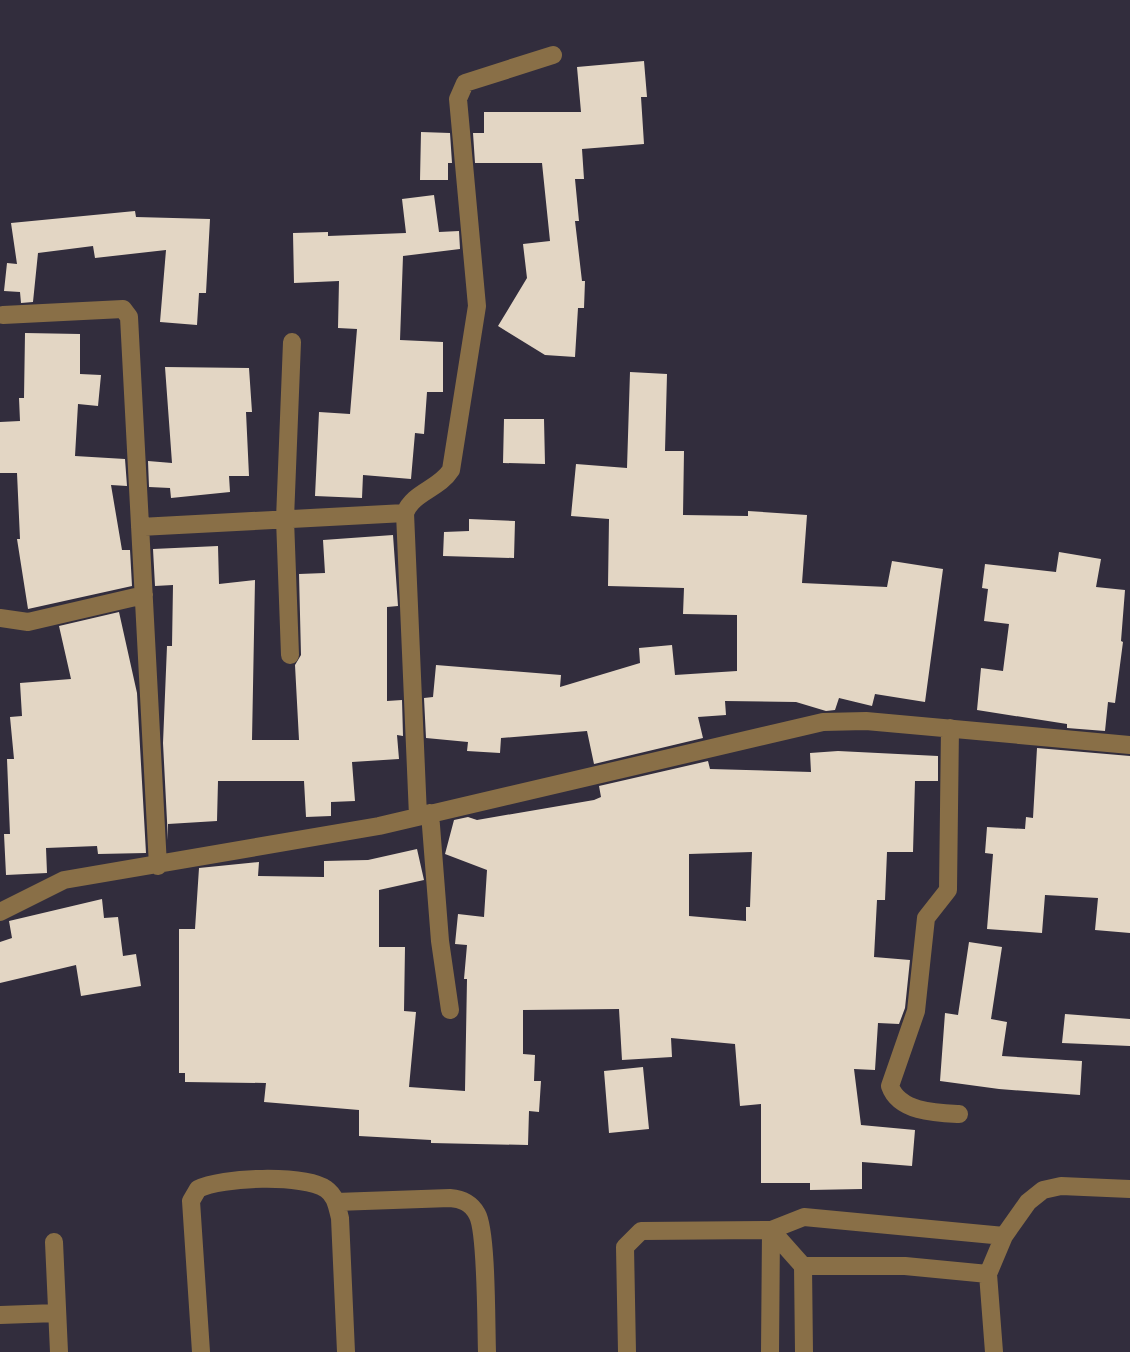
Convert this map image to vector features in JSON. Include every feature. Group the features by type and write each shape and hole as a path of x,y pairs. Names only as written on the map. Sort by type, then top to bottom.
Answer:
{"street":[{"path":"450,1010 424,815 405,513 408,503 445,479 451,470 477,306 458,99 460,90 465,83 553,55"},
{"path":"3,315 123,309 129,317 158,866"},
{"path":"290,655 285,519 292,342"},
{"path":"140,527 405,513"},
{"path":"0,618 28,622 144,595"},
{"path":"0,912 64,880 158,866 424,815 812,724 856,721 1130,745"},
{"path":"950,728 948,890 926,918 916,1011 890,1086 893,1095 910,1106 930,1112 959,1114"},
{"path":"201,1352 191,1201 198,1189 221,1180 312,1182 328,1191 336,1202 340,1218 346,1352"},
{"path":"993,1352 988,1273 1004,1236 1033,1196 1061,1186 1130,1189"},
{"path":"336,1202 450,1198 470,1205 481,1224 487,1352"},
{"path":"627,1352 624,1255 626,1244 632,1236 650,1229 771,1230 804,1217 1004,1236"},
{"path":"771,1230 803,1266 804,1352"},
{"path":"770,1352 771,1230"},
{"path":"54,1242 59,1352"},
{"path":"803,1266 905,1266 988,1273"},
{"path":"0,1315 57,1313"}],"building":[{"path":"644,61 647,97 641,97 644,144 582,149 584,179 575,179 579,221 575,221 582,281 585,281 584,308 578,308 575,357 545,355 498,326 527,278 523,244 550,241 542,163 475,163 473,133 484,133 484,112 581,112 577,67"},
{"path":"421,132 450,133 452,163 448,163 448,180 420,180"},
{"path":"434,195 439,232 459,231 460,249 403,256 400,340 443,342 443,392 427,392 424,434 415,433 411,479 363,475 362,498 315,496 319,412 350,414 357,329 338,328 339,281 294,283 293,233 328,232 328,236 406,233 402,199"},
{"path":"135,211 136,217 210,219 206,293 199,293 197,325 160,322 166,250 95,258 93,246 38,253 33,302 21,303 20,292 4,291 7,263 17,264 11,223"},
{"path":"25,333 80,334 80,374 101,375 98,406 78,404 75,456 125,459 127,486 111,485 122,550 130,550 132,586 28,609 17,539 20,539 17,473 0,473 0,422 20,421 19,398 24,398"},
{"path":"165,367 249,368 252,412 246,412 249,476 229,476 230,492 171,498 170,488 149,487 148,461 172,463"},
{"path":"630,372 667,374 665,451 684,451 683,515 748,516 748,511 807,515 802,583 887,587 892,561 943,569 925,702 875,694 872,706 839,698 835,710 826,711 796,702 725,701 726,715 698,717 703,738 594,764 587,731 501,738 500,753 467,751 468,742 426,738 424,698 433,697 436,665 561,675 560,687 640,663 639,648 672,645 675,675 737,671 737,615 683,614 684,588 608,586 609,519 571,516 576,464 627,468"},
{"path":"504,419 544,419 545,464 503,463"},
{"path":"469,519 515,521 514,558 443,556 444,532 469,531"},
{"path":"393,535 398,606 387,607 387,701 402,700 403,736 397,735 399,759 352,762 355,801 331,802 331,816 306,817 304,781 218,781 217,821 168,824 168,840 163,743 167,646 172,646 173,585 155,586 153,549 218,546 219,584 255,580 252,740 299,740 295,665 301,655 299,574 325,573 323,540"},
{"path":"1059,552 1101,559 1096,587 1125,590 1123,642 1115,703 1108,702 1105,731 1067,728 1067,724 977,710 981,668 1003,671 1009,624 984,621 988,589 982,588 985,564 1056,572"},
{"path":"119,612 137,693 146,853 98,854 97,846 46,848 47,873 6,875 4,834 10,834 7,759 14,759 10,717 22,716 20,683 71,679 59,626"},
{"path":"1037,748 1130,756 1130,933 1095,930 1098,898 1045,895 1042,933 987,929 993,854 985,853 987,827 1025,829 1026,817 1033,818"},
{"path":"838,751 938,756 938,781 915,781 913,852 887,852 885,900 877,900 874,957 910,960 905,1008 899,1024 878,1023 875,1070 854,1069 861,1125 915,1130 912,1166 862,1162 862,1189 810,1190 810,1183 761,1183 761,1104 740,1106 735,1044 671,1038 672,1057 622,1060 619,1009 523,1010 523,1054 535,1055 534,1081 541,1081 539,1112 529,1111 528,1145 431,1143 431,1140 359,1136 359,1110 264,1102 266,1083 185,1082 185,1073 179,1073 179,929 195,929 199,868 259,862 258,876 324,877 324,861 368,860 417,849 424,880 379,890 379,947 405,947 404,1011 416,1012 409,1087 465,1091 467,979 464,979 467,945 455,944 458,914 484,917 487,870 445,854 454,820 468,817 477,820 594,800 601,797 599,786 708,761 710,769 811,772 810,753","holes":["752,852 750,907 746,907 746,921 689,916 689,854"]},
{"path":"102,899 104,918 118,917 123,956 136,954 141,986 81,996 76,965 0,983 0,942 12,938 9,921"},
{"path":"969,942 1002,947 991,1019 1007,1022 1002,1056 1082,1061 1080,1095 940,1081 945,1013 958,1015"},
{"path":"1065,1014 1130,1019 1130,1046 1062,1043"},
{"path":"643,1067 649,1129 609,1133 604,1071"}]}
